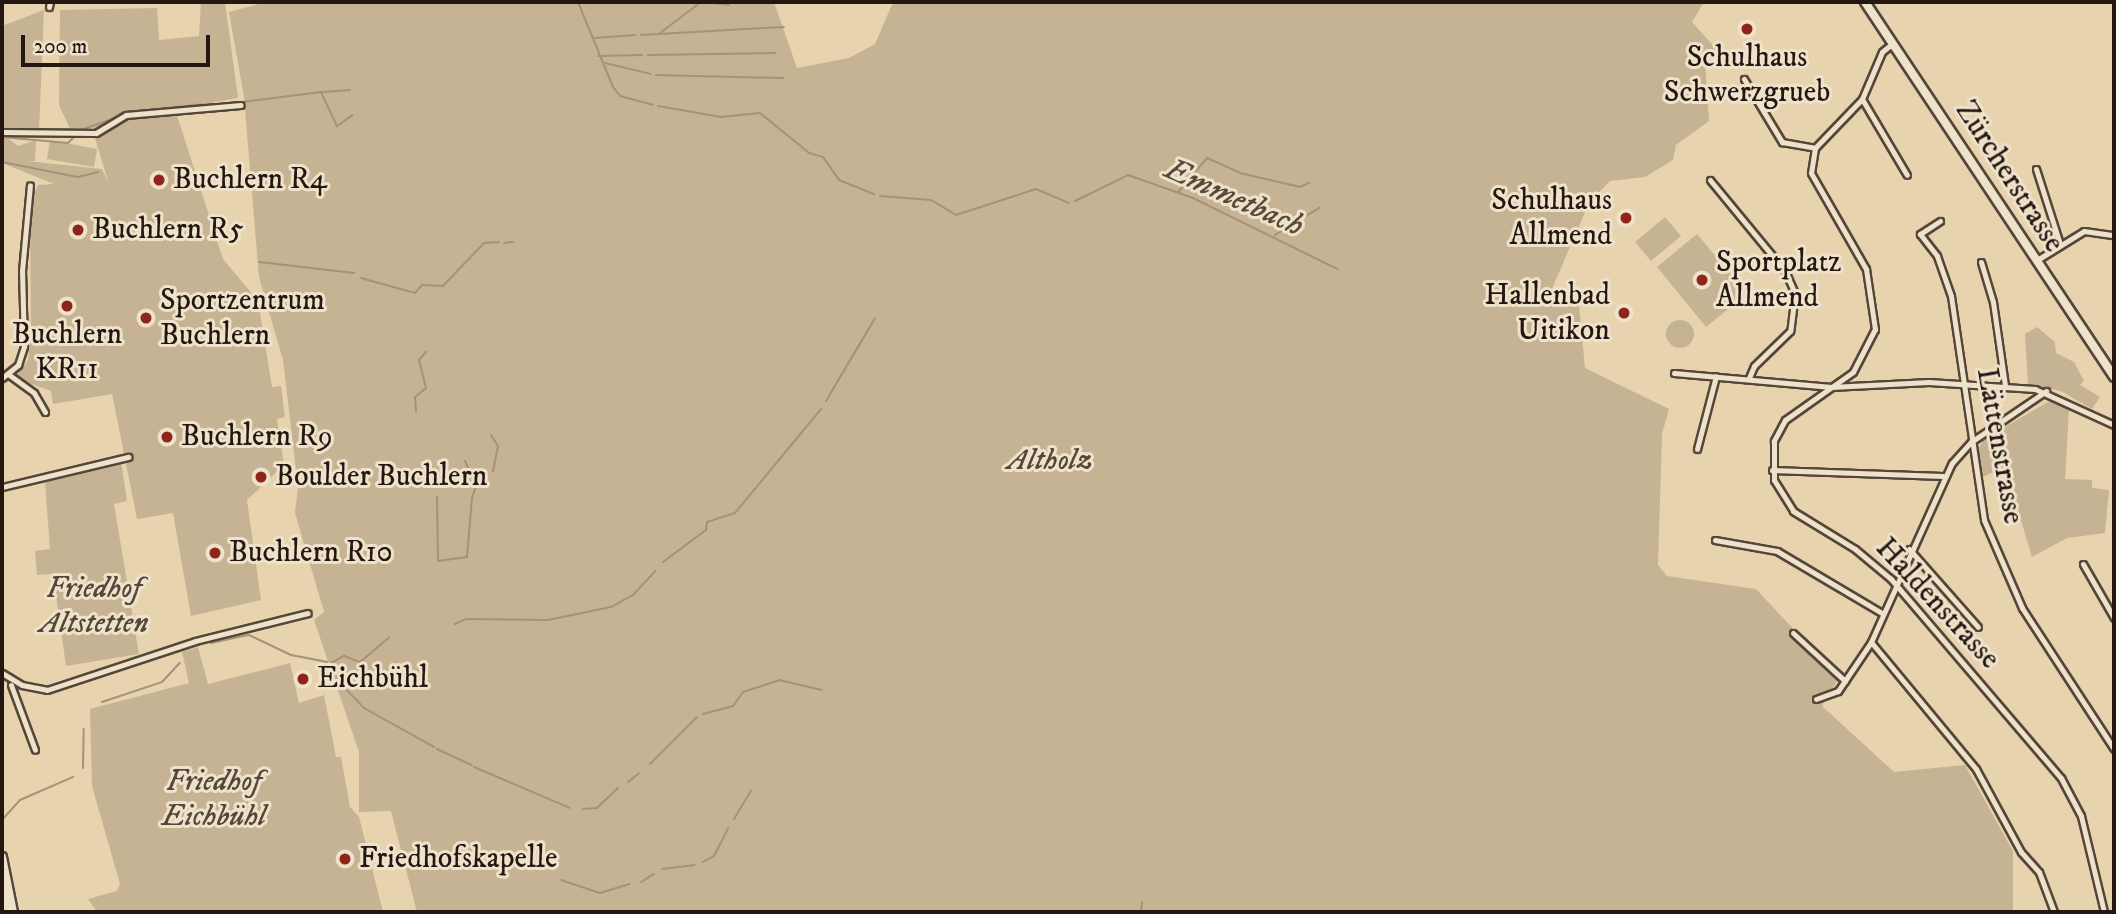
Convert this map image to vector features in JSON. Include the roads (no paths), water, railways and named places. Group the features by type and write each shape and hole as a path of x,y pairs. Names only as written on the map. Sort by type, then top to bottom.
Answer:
{"street":[{"name":"Zürcherstrasse","path":"1865,2 2114,377"},
{"path":"1893,43 1882,52 1861,100 1815,148 1811,173 1817,192 1866,270 1875,299 1875,329 1866,354 1853,372 1785,420 1774,441 1772,470 1943,476"},
{"path":"1744,79 1782,142 1815,148"},
{"path":"1861,100 1907,175"},
{"path":"2,132 96,133 126,116 241,105"},
{"path":"2036,169 2060,244"},
{"path":"1710,180 1785,271 1796,293 1790,331 1754,366 1749,378"},
{"path":"30,185 22,271 24,346 5,376 34,393 45,412"},
{"name":"Lättenstrasse","path":"1940,221 1920,234 1937,256 1948,287 1984,520 2003,570 2042,642 2114,749"},
{"path":"2037,260 2060,244 2094,229 2114,236"},
{"path":"1981,262 2005,385"},
{"path":"1674,373 1831,387 2005,385 2046,391 2114,425"},
{"path":"1697,449 1716,376"},
{"path":"1816,699 1838,691 1871,642 1909,549 1943,476 1971,442 2046,391"},
{"path":"2,487 128,457"},
{"name":"Haldenstrasse","path":"1772,470 1793,511 1861,553 1894,584 2061,778 2081,816 2104,912"},
{"path":"1715,540 1777,551 1882,613"},
{"path":"1909,549 1978,627"},
{"path":"2083,564 2114,618"},
{"path":"2,687 12,683 37,690 60,688 195,641 308,613"},
{"path":"1793,633 1845,681"},
{"path":"1871,642 1976,769 2021,852 2039,872 2054,912"},
{"path":"2,673 12,683 36,750"},
{"path":"2,857 13,912"},
{"path":"2,884 7,912"}],"waterway":[{"name":"Emmetbach","path":"578,2 613,87 620,96 653,105"},
{"path":"660,33 701,2"},
{"path":"702,2 729,5"},
{"path":"641,35 784,27"},
{"path":"595,38 635,35"},
{"path":"648,55 775,53"},
{"path":"598,56 642,55"},
{"path":"605,63 651,74"},
{"path":"656,75 783,78"},
{"path":"323,92 350,90"},
{"path":"243,102 321,92 337,126 353,115"},
{"path":"223,104 234,103"},
{"path":"191,105 220,104"},
{"path":"140,111 186,106"},
{"name":"Emmetbach","path":"658,106 721,117 760,113 809,153 823,157 839,180 874,194"},
{"path":"81,130 135,111"},
{"path":"2,137 68,143 75,136"},
{"path":"1178,192 1207,158 1240,173 1300,187 1309,183"},
{"path":"2,162 78,177 98,172"},
{"name":"Emmetbach","path":"1075,201 1128,175 1193,198 1337,269"},
{"name":"Emmetbach","path":"880,196 931,200 956,215 1036,189 1069,203"},
{"path":"1275,235 1319,208"},
{"path":"361,278 415,293 422,285 443,286 484,243 499,242"},
{"path":"504,243 513,242"},
{"path":"259,262 354,273"},
{"path":"826,401 875,318"},
{"path":"416,411 415,397 426,388 419,360 426,352"},
{"path":"663,562 706,530 707,522 735,513 821,409"},
{"path":"491,435 498,446 493,472"},
{"path":"465,461 476,486"},
{"path":"437,497 438,561 467,557 472,497 476,487 489,483"},
{"path":"455,624 466,619 548,620 611,607 633,595 655,571"},
{"path":"211,643 249,635 291,655 327,662"},
{"path":"333,662 344,656 360,662 389,638"},
{"path":"332,662 339,682 364,708 434,747"},
{"path":"102,702 162,682 180,663"},
{"path":"703,714 733,706 743,692 779,680 822,690"},
{"path":"650,764 697,717"},
{"path":"83,768 84,729"},
{"path":"437,749 471,765"},
{"path":"474,767 570,808"},
{"path":"628,782 639,773"},
{"path":"2,820 20,800 73,777"},
{"path":"583,809 597,808 618,788"},
{"path":"734,819 751,791"},
{"path":"703,862 714,856 728,828"},
{"path":"662,869 695,865"},
{"path":"641,882 654,874"},
{"path":"561,880 600,893 630,884"},
{"path":"1141,912 1142,902"}],"place":[{"name":"Schulhaus Schwerzgrueb","path":"1747,29"},
{"name":"Buchlern R4","path":"159,180"},
{"name":"Schulhaus Allmend","path":"1626,218"},
{"name":"Buchlern R5","path":"78,230"},
{"name":"Sportplatz Allmend","path":"1702,280"},
{"name":"Buchlern KR11","path":"67,306"},
{"name":"Hallenbad Uitikon","path":"1624,313"},
{"name":"Sportzentrum Buchlern","path":"146,318"},
{"name":"Buchlern R9","path":"167,437"},
{"name":"Boulder Buchlern","path":"261,477"},
{"name":"Buchlern R10","path":"215,553"},
{"name":"Eichbühl","path":"303,679"},
{"name":"Friedhofskapelle","path":"345,859"}],"park label":[{"name":"Altholz","path":"1050,461"},
{"name":"Friedhof Altstetten","path":"94,606"},
{"name":"Friedhof Eichbühl","path":"214,799"}]}
